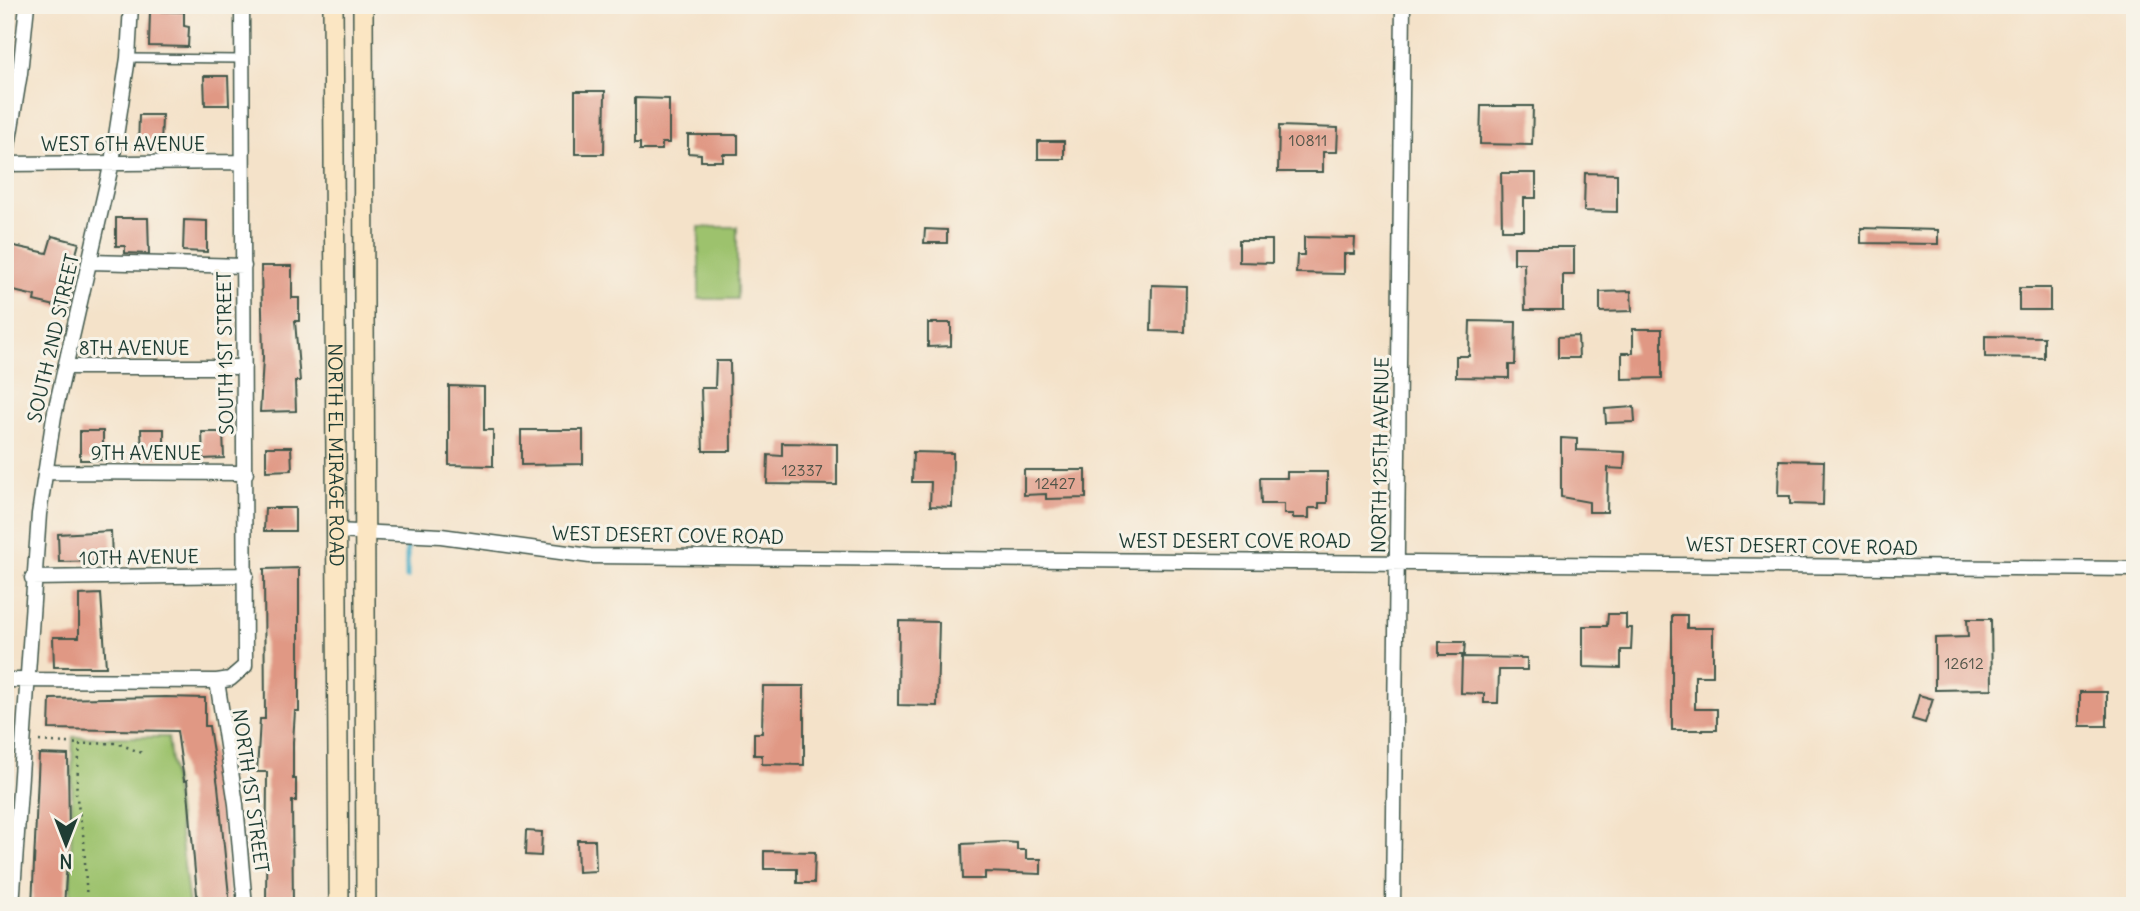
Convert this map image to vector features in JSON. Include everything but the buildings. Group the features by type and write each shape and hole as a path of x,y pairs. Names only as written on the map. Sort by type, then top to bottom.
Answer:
{"main road":[{"name":"NORTH EL MIRAGE ROAD","path":"333,5 339,906"},
{"name":"NORTH EL MIRAGE ROAD","path":"363,5 366,906"}],"street":[{"path":"5,164 20,73 27,5"},
{"name":"SOUTH 2ND STREET","path":"12,906 32,578 45,472 65,367 112,162 128,58 131,5"},
{"name":"SOUTH 1ST STREET","path":"217,681 230,679 245,666 242,5"},
{"name":"NORTH 125TH AVENUE","path":"1393,906 1403,5"},
{"name":"WEST 6TH AVENUE","path":"5,164 242,162"},
{"path":"90,262 244,266"},
{"name":"8TH AVENUE","path":"65,367 244,367"},
{"name":"9TH AVENUE","path":"45,472 246,473"},
{"name":"WEST DESERT COVE ROAD","path":"336,531 441,536 561,554 590,555 2135,569"},
{"name":"10TH AVENUE","path":"32,578 246,575"},
{"path":"5,680 217,681"},
{"name":"NORTH 1ST STREET","path":"217,681 236,804 245,906"}],"lane":[{"path":"128,58 243,60"}],"path":[{"path":"22,738 80,744 117,743 142,753"},
{"path":"80,744 76,793 84,840 87,906"}],"green space":[{"path":"699,227 737,227 737,299 699,299"},
{"path":"73,737 168,737 189,906 70,906"}],"waterway":[{"path":"407,546 407,577"}]}
